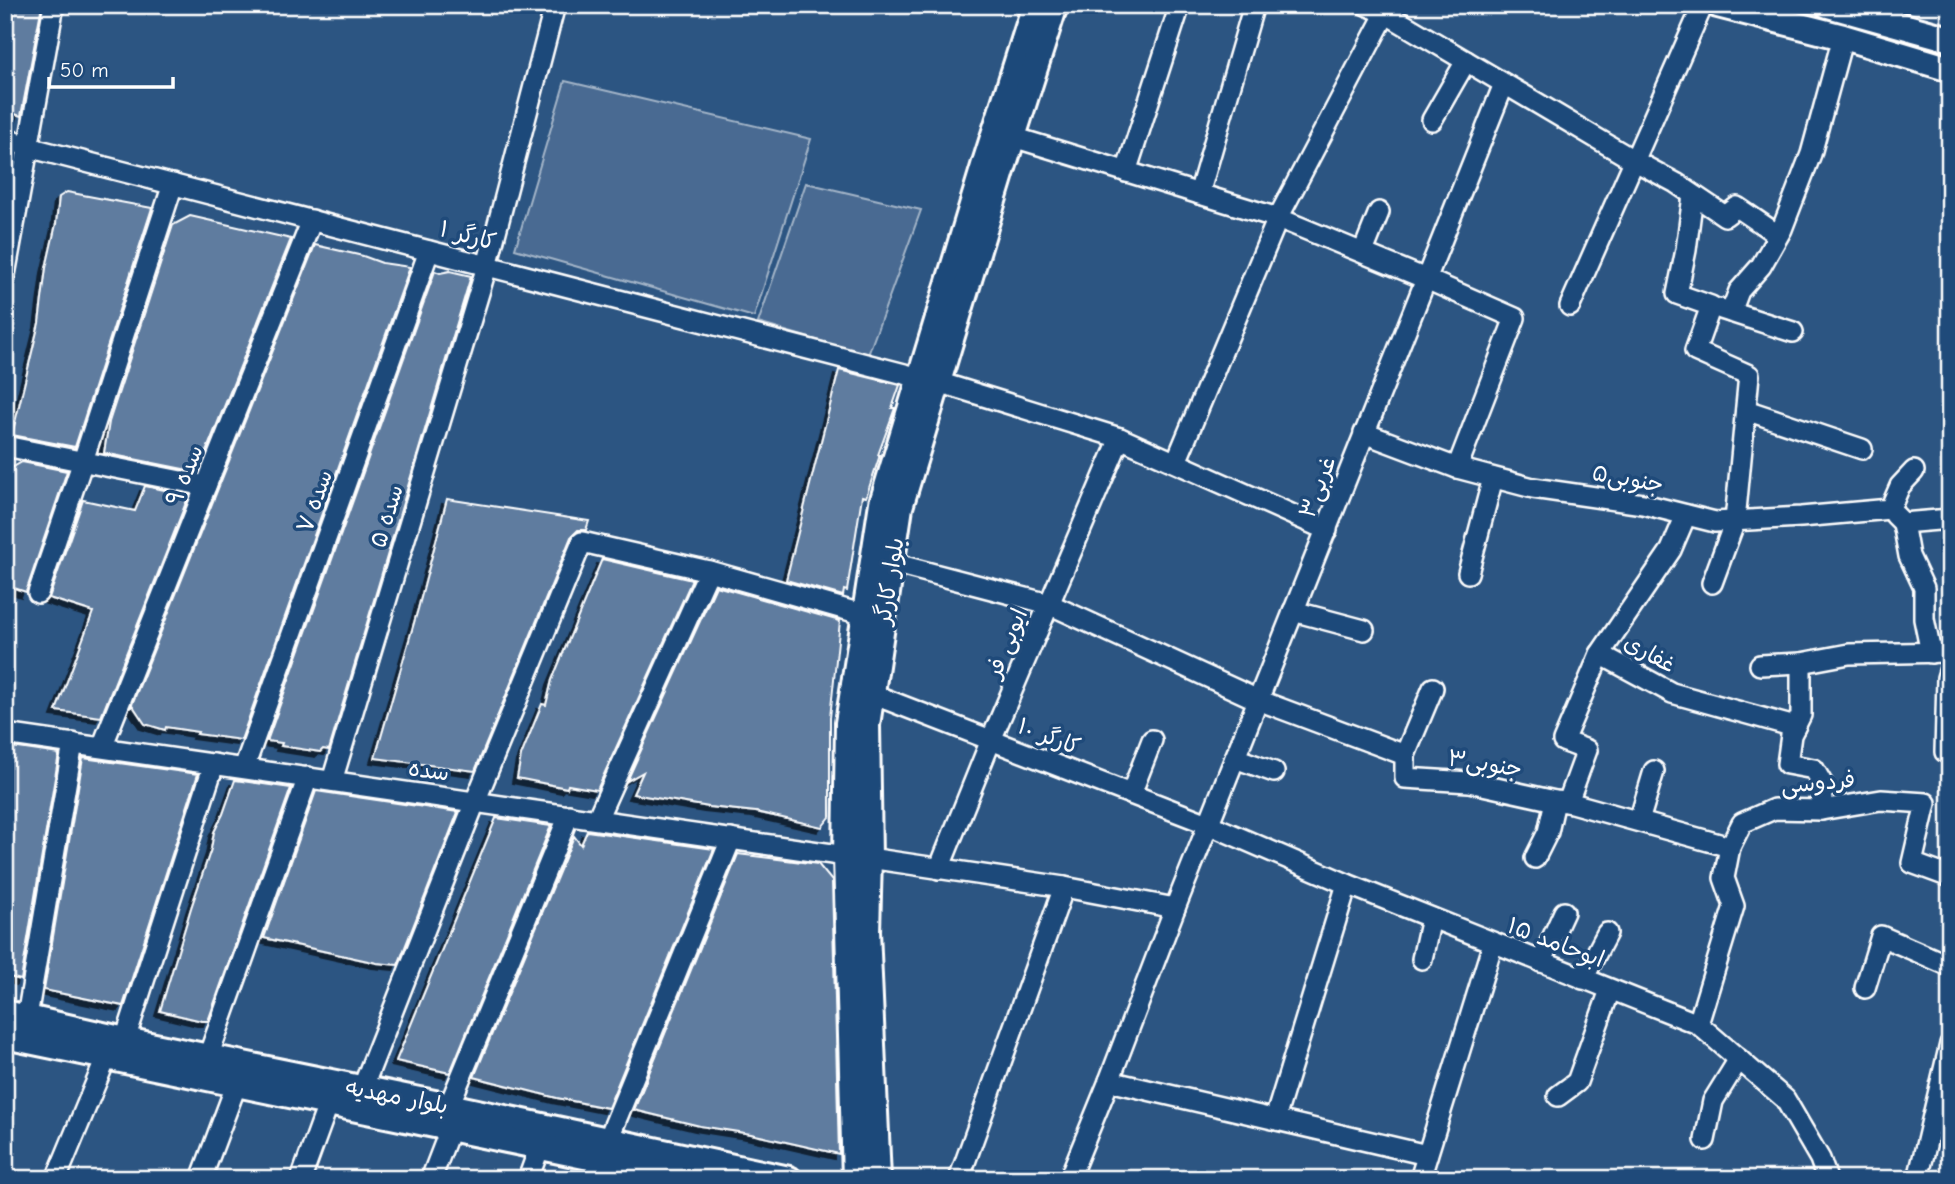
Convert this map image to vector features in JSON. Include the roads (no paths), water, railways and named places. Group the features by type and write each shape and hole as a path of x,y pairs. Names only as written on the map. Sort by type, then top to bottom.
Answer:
{"main road":[{"name":"بلوار کارگر","path":"855,1179 858,857 867,725 900,507 929,380 1035,5"},
{"name":"بلوار کارگر","path":"878,1179 867,931 858,857 848,723 882,503 929,380 1013,137 1055,5"},
{"path":"1718,5 1843,37 1950,69"},
{"path":"1828,5 1950,39"},
{"name":"بلوار مهدیه","path":"10,1029 116,1048 208,1057 362,1089 540,1146 654,1175 697,1173 789,1179"},
{"name":"بلوار مهدیه","path":"116,1048 237,1083 329,1102 608,1140 697,1173"}],"street":[{"path":"5,275 54,5"},
{"name":"سده ۵","path":"332,781 487,265 555,5"},
{"path":"1126,172 1180,5"},
{"path":"1199,194 1254,5"},
{"path":"1366,5 1387,9 1466,61 1725,216 1737,207 1778,235"},
{"path":"1570,306 1703,5"},
{"path":"1176,462 1278,218 1387,9"},
{"path":"1731,312 1739,291 1762,266 1778,235 1811,154 1843,37"},
{"path":"1432,120 1466,61"},
{"name":"غربی۳","path":"1069,1179 1504,84"},
{"path":"1013,137 1278,218 1515,318 1457,468"},
{"name":"کارگر ۱","path":"5,138 29,147 929,380 1120,438 1327,530"},
{"path":"38,593 173,184"},
{"path":"1693,195 1677,294 1793,332"},
{"path":"1363,252 1379,212"},
{"name":"سده ۹","path":"102,747 312,220"},
{"name":"سده ۷","path":"244,768 429,251"},
{"path":"1711,306 1695,351 1749,375 1735,521 1712,583"},
{"path":"1746,410 1862,449"},
{"name":"جنوبی۵","path":"1364,433 1457,468 1532,488 1643,504 1715,522 1801,517 1896,516 1950,519"},
{"name":"ایوبی فر","path":"940,869 991,740 1120,438"},
{"path":"5,446 206,486"},
{"path":"1760,665 1801,663 1849,654 1940,652 1924,619 1924,588 1909,556 1896,516 1900,486 1914,471"},
{"path":"1468,573 1493,478"},
{"name":"غفاری","path":"1686,515 1671,550 1600,654 1672,693 1795,727"},
{"path":"362,1089 475,802 582,542 709,570 865,615"},
{"path":"892,563 1049,604 1258,700 1405,755 1433,688"},
{"path":"597,819 709,570"},
{"path":"1293,611 1364,630"},
{"path":"1535,858 1587,750 1563,741 1600,654"},
{"path":"1801,663 1801,715 1791,735 1787,764 1814,769 1824,786 1821,810"},
{"path":"1950,668 1947,678 1945,751 1950,755"},
{"name":"کارگر ۱۰","path":"872,694 1208,824"},
{"name":"سده","path":"5,734 1064,887 1175,908"},
{"path":"1131,794 1152,740"},
{"path":"10,1029 73,743"},
{"name":"جنوبی۳","path":"1405,755 1405,778 1469,782 1562,801 1730,847"},
{"path":"1235,758 1274,772"},
{"path":"56,1179 116,1048 214,764"},
{"path":"1639,821 1654,771"},
{"path":"208,1057 308,778"},
{"name":"فردوسی","path":"1698,1024 1734,906 1724,878 1730,847 1742,822 1774,809 1821,810 1881,800 1926,803 1912,863 1950,877"},
{"path":"431,1179 450,1117 569,815"},
{"name":"ابوحامد ۱۵","path":"1208,824 1347,884 1698,1024 1785,1099 1819,1159 1827,1179"},
{"path":"608,1140 731,839"},
{"path":"1275,1119 1347,884"},
{"path":"959,1179 1064,887"},
{"path":"1541,962 1564,912"},
{"path":"1422,959 1431,918"},
{"path":"1583,979 1607,933"},
{"path":"1865,988 1881,936 1950,966"},
{"path":"1420,1179 1493,943"},
{"path":"1558,1096 1577,1082 1610,989"},
{"path":"1919,1179 1950,1044"},
{"path":"1705,1140 1713,1101 1739,1059"},
{"path":"1109,1081 1427,1155"},
{"path":"201,1179 237,1083"},
{"path":"301,1179 329,1102"},
{"path":"527,1179 540,1146"}]}
